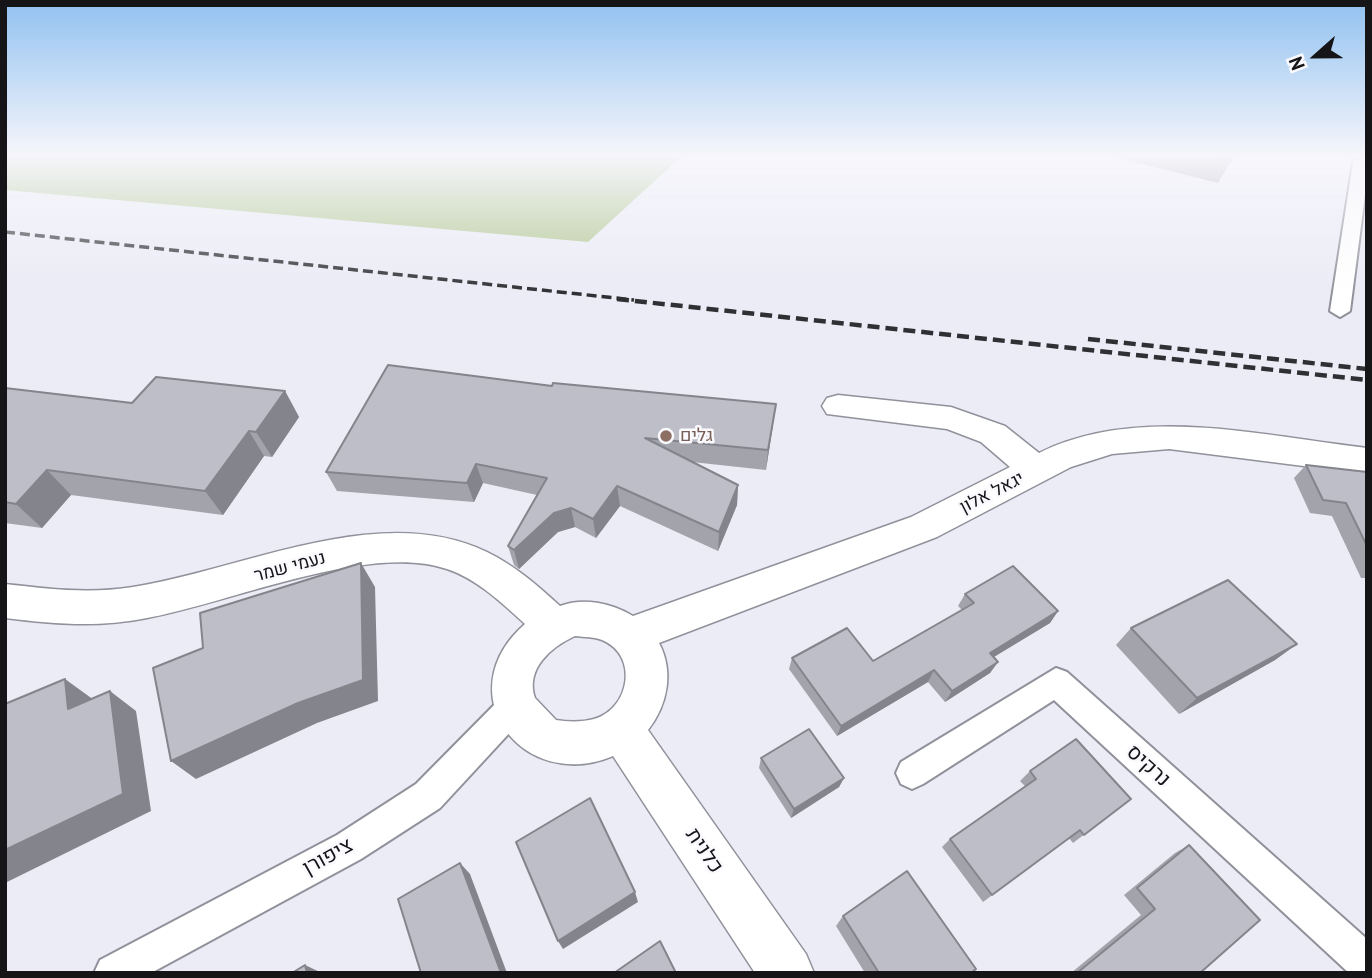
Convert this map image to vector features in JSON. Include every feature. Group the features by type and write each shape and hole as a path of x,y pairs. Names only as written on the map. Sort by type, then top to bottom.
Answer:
{"street":[{"path":"1340,311 1356,202"},
{"path":"838,407 951,418 993,434 1036,470"},
{"name":"יגאל אלון","path":"632,635 924,527 1059,458 1112,442 1169,438 1367,461"},
{"name":"נעמי שמר","path":"5,601 83,609 184,594 337,555 391,547 440,551 478,566 513,587 553,625"},
{"path":"574,618 596,618 615,624 632,635 644,652 649,672 646,693 637,712 621,729 600,740 576,745 554,742 533,731 519,715 512,695 512,674 521,654 535,637 553,625 574,618"},
{"name":"נרקיס","path":"912,773 1056,682 1367,964"},
{"name":"ציפורן","path":"113,973 349,847 428,796 515,705"},
{"name":"כלנית","path":"621,729 787,973"}],"green space":[{"path":"136,202 632,202 588,242"}],"building":[{"path":"388,365 552,386 553,383 776,404 768,450 645,438 738,485 719,532 617,486 593,519 571,508 554,513 514,550 508,546 547,478 476,464 467,483 326,472"},
{"path":"156,377 285,391 256,432 249,431 205,491 47,470 16,504 5,502 5,388 132,403"},
{"path":"1306,465 1367,472 1367,546 1346,503 1323,500"},
{"path":"361,563 363,680 298,703 171,761 153,668 203,648 200,613"},
{"path":"1013,566 1058,611 990,653 998,662 952,691 934,670 841,726 792,658 847,628 873,661 974,603 965,594"},
{"path":"1228,580 1297,644 1197,698 1131,628"},
{"path":"65,679 68,709 110,691 123,794 5,850 5,704"},
{"path":"809,729 844,778 794,809 761,758"},
{"path":"1076,739 1131,799 1084,835 1080,830 992,895 950,839 1036,779 1030,771"},
{"path":"590,798 635,892 558,941 516,842"},
{"path":"1189,845 1260,920 1200,973 1077,973 1155,909 1137,888"},
{"path":"460,863 501,973 421,973 398,899"},
{"path":"907,871 976,969 971,973 879,973 843,916"},
{"path":"660,941 676,973 614,973"},
{"path":"305,965 307,973 292,973"}],"railway":[{"path":"5,232 634,300"},
{"path":"617,299 1367,380"},
{"path":"1088,339 1367,369"}],"place":[{"name":"גלים","path":"666,436"}]}
